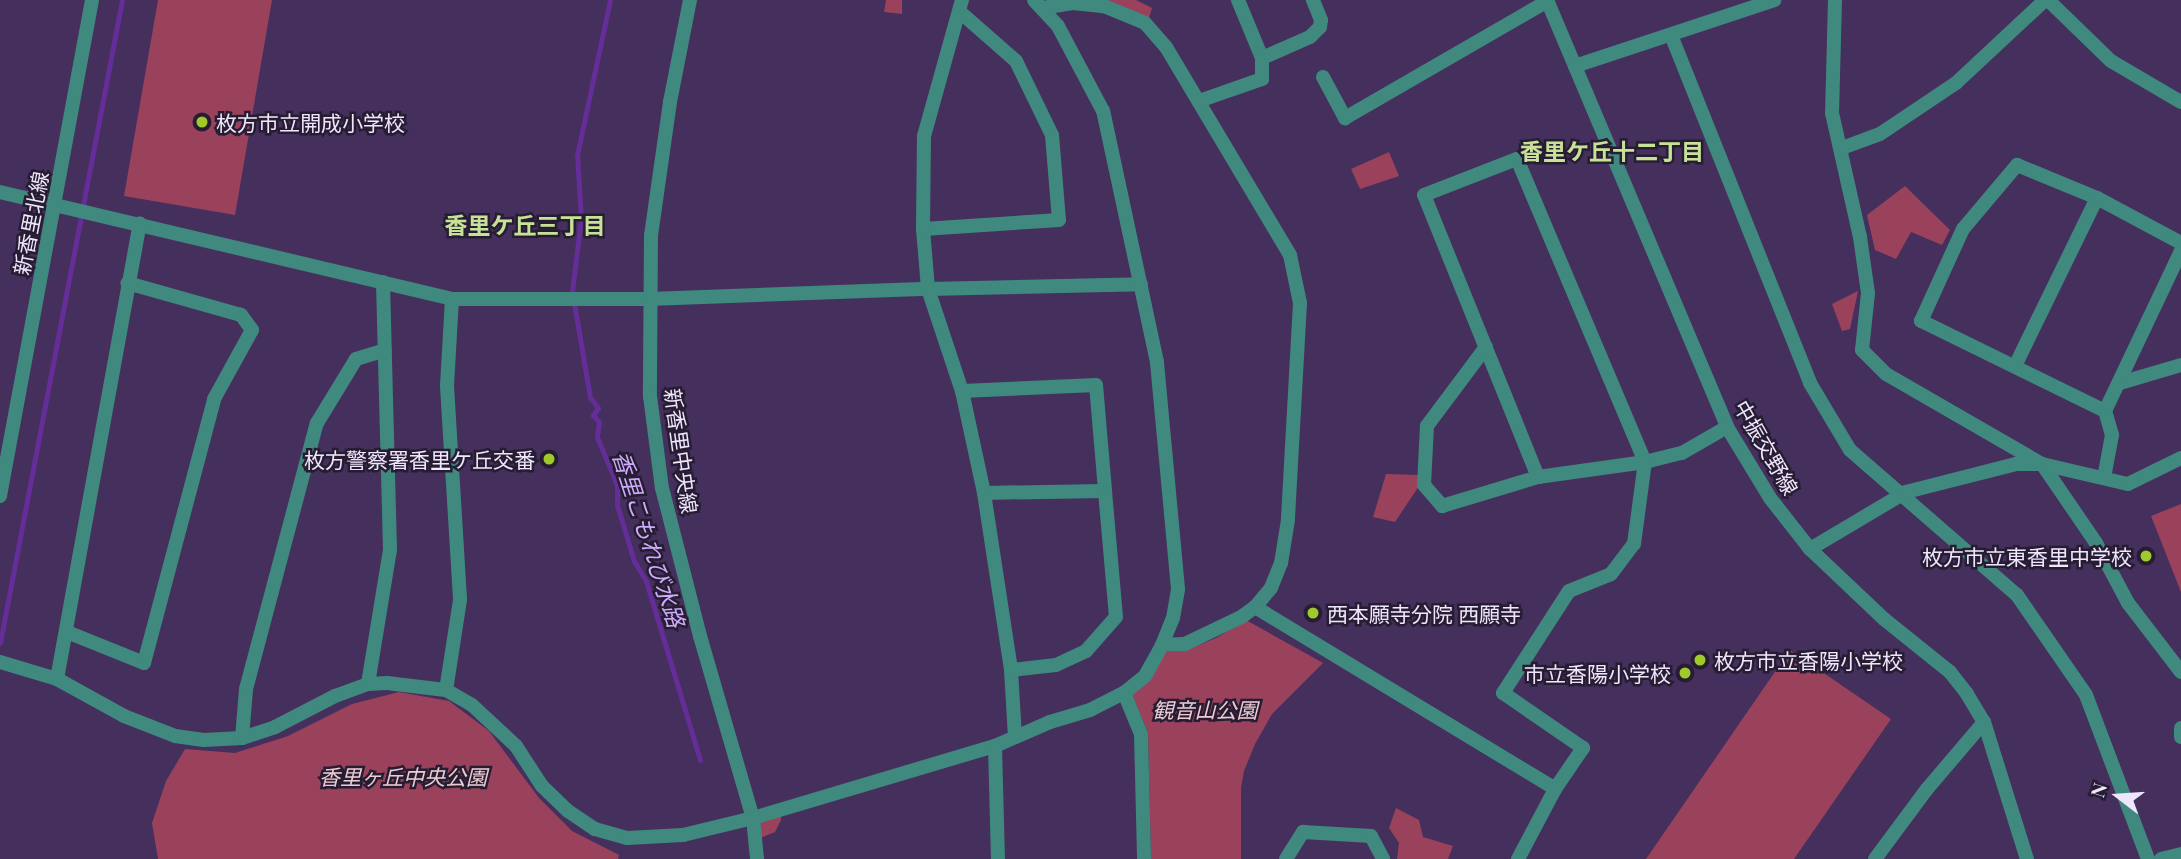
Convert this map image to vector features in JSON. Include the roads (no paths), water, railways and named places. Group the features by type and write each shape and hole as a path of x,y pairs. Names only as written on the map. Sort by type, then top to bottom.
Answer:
{"street":[{"name":"新香里北線","path":"0,496 92,0"},
{"name":"新香里中央線","path":"690,0 657,181 649,299 650,396 662,488 700,636 753,818 757,859"},
{"path":"1199,101 1262,79 1262,58 1238,0"},
{"path":"1262,58 1310,37 1320,27 1321,20 1313,0"},
{"path":"1575,66 1774,0"},
{"path":"1835,0 1832,113 1842,148 1868,293 1862,350 1886,374 2042,464 2096,543 2128,603 2181,672"},
{"path":"1842,148 1880,134 1956,83 2044,0 2111,61 2181,102"},
{"path":"1323,78 1345,118 1548,1"},
{"name":"中振交野線","path":"1548,1 1727,427 1770,498 1810,549 1884,619 1950,672 1984,722 2027,859"},
{"path":"1038,4 1104,6 1145,23 1166,47 1290,255 1300,303 1286,531 1281,563 1271,588 1255,607 1213,632 1185,644 1162,645"},
{"path":"4,663 57,679 124,716 175,736 204,740 242,737 275,727 335,696 368,684 387,683 446,690 472,705 507,738 542,786 568,811 594,829 626,838 683,835 753,818 995,746 1090,710 1124,693 1144,676 1162,645 1173,618 1178,589 1157,362 1103,111 1058,26 1038,4"},
{"path":"923,229 1059,220 1052,135 1016,61 961,6 924,136 923,229 928,289 962,391 984,493 1011,670 1015,737"},
{"path":"1671,35 1810,383 1850,450 1899,496 1947,533 2017,595 2086,695 2148,859"},
{"path":"1518,859 1555,789 1583,748 1503,693 1569,592 1611,574 1634,544 1645,461 1517,159 1424,195 1538,477"},
{"path":"2105,411 1921,321 1963,229 2017,165 2097,198 2181,243"},
{"path":"0,192 452,299 649,299 1141,284"},
{"path":"2015,366 2097,198"},
{"path":"57,679 139,224"},
{"path":"2104,478 2112,435 2105,411 2181,251"},
{"path":"368,684 390,550 383,282"},
{"path":"66,632 144,663 214,399 252,330 242,315 127,283"},
{"path":"446,690 460,600 447,386 452,299"},
{"path":"1486,347 1427,426 1424,485 1442,506 1538,477 1682,453 1727,427"},
{"path":"242,737 246,689 317,423 356,359 385,351"},
{"path":"2120,383 2181,365"},
{"path":"962,391 1096,385 1116,617 1086,651 1056,665 1011,670"},
{"path":"1810,549 1899,496 2016,464 2042,464 2127,484 2181,458"},
{"path":"984,493 1105,491"},
{"path":"1255,607 1555,789"},
{"path":"1124,693 1141,734 1144,859"},
{"path":"1875,859 1927,789 1984,722"},
{"path":"2181,728 2181,737"},
{"path":"995,746 998,859"},
{"path":"1286,859 1303,832 1371,836 1384,855 1383,859"},
{"path":"2161,859 2181,854"}],"waterway":[{"path":"0,643 122,0"},
{"name":"香里こもれび水路","path":"610,0 577,155 581,218 572,291 590,397 598,408 593,415 599,422 597,437 617,485 617,505 634,561 646,581 700,760"}],"place":[{"name":"枚方市立開成小学校","path":"202,122"},
{"name":"枚方警察署香里ケ丘交番","path":"549,459"},
{"name":"枚方市立東香里中学校","path":"2146,556"},
{"name":"西本願寺分院 西願寺","path":"1313,613"},
{"name":"枚方市立香陽小学校","path":"1700,660"},
{"name":"市立香陽小学校","path":"1685,673"}],"district":[{"name":"香里ケ丘十二丁目","path":"1612,151"},
{"name":"香里ケ丘三丁目","path":"525,225"}],"park label":[{"name":"観音山公園","path":"1205,709"},
{"name":"香里ヶ丘中央公園","path":"403,776"}]}
